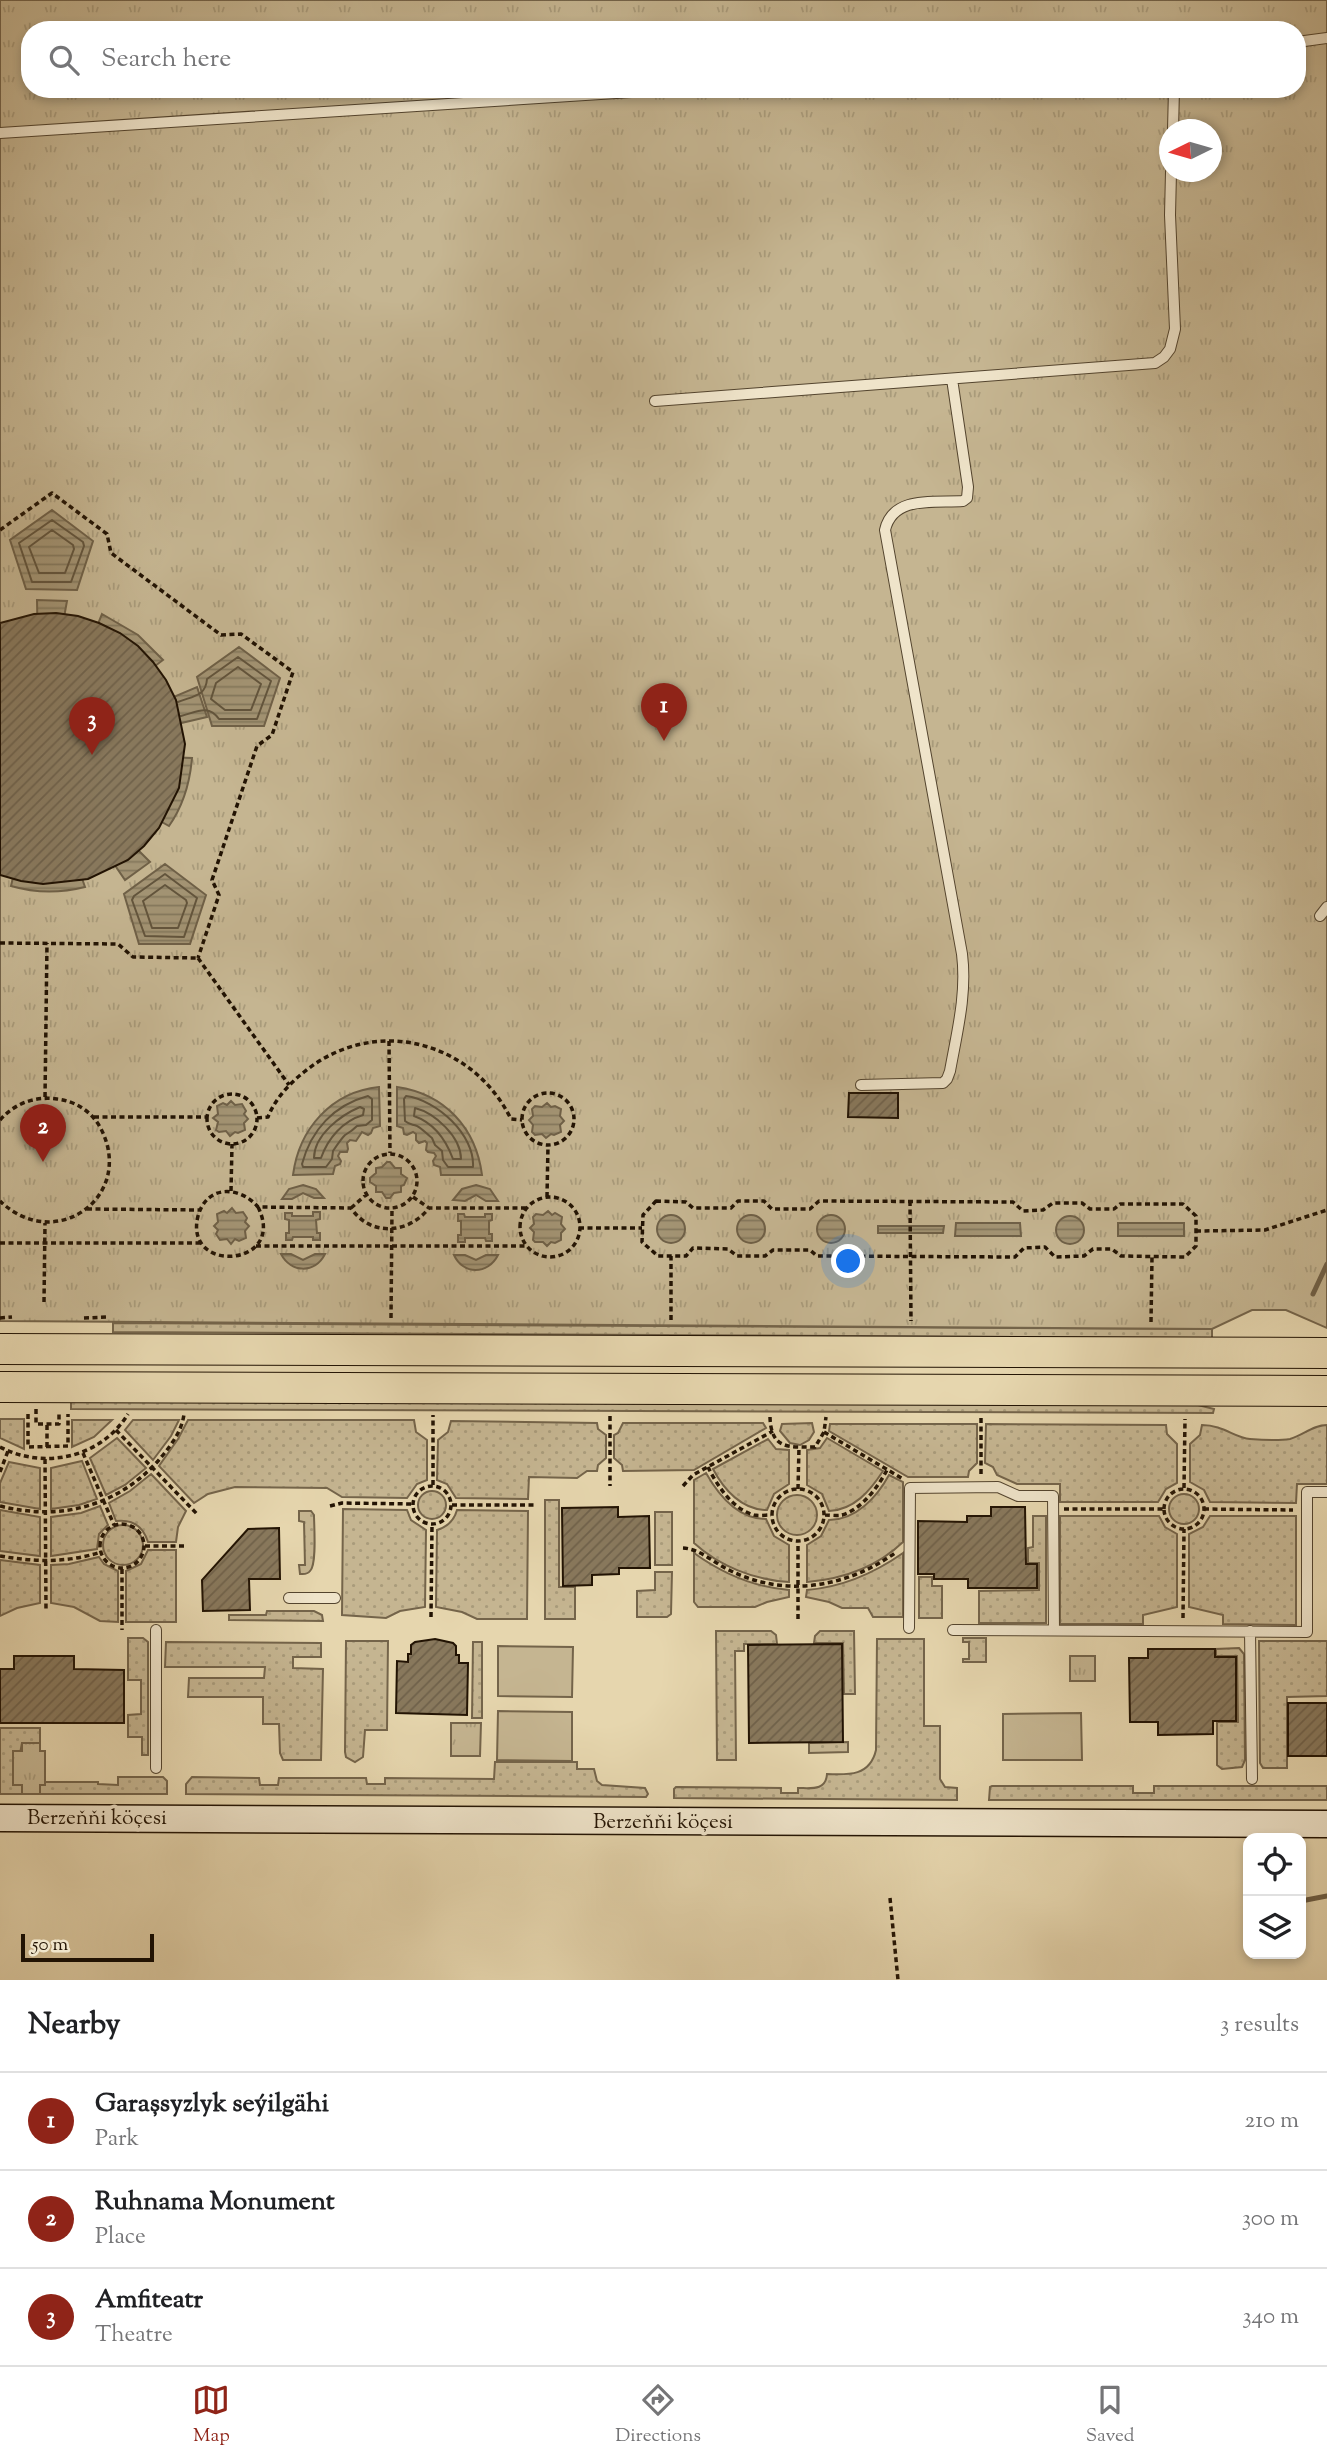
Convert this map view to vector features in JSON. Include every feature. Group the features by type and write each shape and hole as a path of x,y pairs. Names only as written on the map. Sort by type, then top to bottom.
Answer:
{"main road":[{"path":"0,1349 1327,1353"},
{"path":"0,1387 1327,1391"}],"street":[{"name":"Berzeňňi köçesi","path":"0,1818 1327,1825"}],"lane":[{"path":"1306,41 1327,38"},
{"path":"0,133 539,98"},
{"path":"1173,119 1174,98"},
{"path":"655,401 1145,365 1164,357 1170,349 1175,329 1171,182"},
{"path":"861,1085 943,1083 950,1071 963,996 965,976 962,954 885,530 892,512 902,506 963,501 967,498 968,487 952,379"},
{"path":"909,1628 910,1488 998,1487 1018,1496 1053,1496 1054,1630"},
{"path":"953,1630 1307,1632 1307,1492 1327,1492"},
{"path":"289,1598 335,1598"},
{"path":"156,1630 156,1768"},
{"path":"1250,1632 1252,1779"}],"path":[{"path":"0,530 52,493 107,534 111,554 221,635 241,634 293,672 272,735 257,746 212,880 219,895 198,958"},
{"path":"0,943 118,944 133,957 198,958"},
{"path":"45,1097 47,943"},
{"path":"198,958 289,1085"},
{"path":"389,1041 390,1153"},
{"path":"257,1118 268,1117 289,1085 313,1064 327,1056 362,1044 389,1041 431,1047 463,1063 490,1086 511,1119 522,1120"},
{"path":"236,1094 251,1102 257,1118 256,1126 247,1139 232,1144 217,1139 208,1126 207,1117 213,1102 220,1097 236,1094"},
{"path":"554,1094 568,1103 573,1110 573,1128 562,1141 548,1145 530,1139 522,1120 525,1107 537,1095 554,1094"},
{"path":"0,1201 27,1219 45,1223 64,1221 87,1209 97,1199 107,1180 110,1159 106,1138 94,1117 81,1107 64,1100 45,1097 25,1102 1,1117"},
{"path":"94,1117 207,1117"},
{"path":"231,1191 232,1144"},
{"path":"548,1145 548,1197"},
{"path":"390,1153 406,1158 416,1171 416,1189 413,1196 407,1203 392,1208 374,1203 367,1194 363,1181 368,1165 374,1158 390,1153"},
{"path":"241,1192 258,1207 263,1225 261,1236 256,1246 247,1253 225,1257 214,1253 203,1243 197,1226 201,1210 210,1198 220,1193 241,1192"},
{"path":"258,1207 351,1208 367,1194"},
{"path":"413,1196 429,1208 527,1208"},
{"path":"256,1246 527,1246 544,1256 554,1256 572,1247 579,1228 578,1219 568,1203 548,1197 532,1202 521,1218 522,1237 527,1246"},
{"path":"764,1200 772,1209 810,1209 819,1201 1013,1202 1023,1211 1043,1210 1054,1203 1083,1203 1090,1209 1114,1209 1120,1204 1183,1204 1196,1216 1196,1246 1185,1257 1121,1256 1112,1249 1093,1249 1084,1256 1055,1257 1045,1247 1024,1248 1014,1257 911,1254 817,1256 810,1250 772,1250 765,1256 737,1256 729,1249 717,1248 693,1248 686,1256 658,1256 642,1242 642,1228 642,1215 656,1201 686,1202 693,1208 731,1208 738,1201 764,1200"},
{"path":"910,1201 911,1321"},
{"path":"0,1208 8,1208"},
{"path":"351,1208 366,1224 391,1229 414,1223 429,1208"},
{"path":"391,1318 392,1208"},
{"path":"87,1209 201,1210"},
{"path":"1196,1231 1265,1230 1327,1210"},
{"path":"44,1302 45,1223"},
{"path":"579,1228 642,1228"},
{"path":"0,1243 203,1243"},
{"path":"671,1256 671,1320"},
{"path":"1151,1322 1152,1257"},
{"path":"0,1318 12,1317"},
{"path":"84,1318 108,1317"},
{"path":"36,1405 36,1424 59,1424 58,1405"},
{"path":"27,1414 28,1447 68,1447 68,1414"},
{"path":"0,1447 24,1457 45,1459 70,1456 83,1452 116,1430 128,1414"},
{"path":"0,1506 46,1513 80,1509 103,1501 128,1488 152,1467 175,1437 184,1414"},
{"path":"433,1415 433,1485"},
{"path":"610,1416 610,1486"},
{"path":"771,1417 773,1431 784,1447 815,1447 824,1433 826,1417"},
{"path":"981,1418 981,1487"},
{"path":"1184,1488 1185,1419"},
{"path":"47,1424 47,1447"},
{"path":"116,1430 197,1514"},
{"path":"683,1486 693,1475 773,1431"},
{"path":"824,1433 906,1481 910,1488"},
{"path":"798,1489 799,1447"},
{"path":"0,1472 8,1451"},
{"path":"83,1452 114,1525"},
{"path":"45,1459 46,1611"},
{"path":"708,1467 722,1490 745,1510 754,1515 772,1515"},
{"path":"825,1516 842,1515 851,1510 874,1491 887,1469"},
{"path":"433,1485 447,1491 452,1505 446,1519 432,1524 418,1518 413,1504 419,1490 433,1485"},
{"path":"1184,1488 1199,1494 1205,1509 1199,1524 1184,1529 1170,1523 1164,1509 1170,1494 1184,1488"},
{"path":"798,1489 807,1490 820,1500 825,1516 820,1531 807,1541 798,1542 783,1537 773,1524 772,1515 777,1500 783,1494 798,1489"},
{"path":"330,1506 342,1503 413,1504"},
{"path":"452,1505 537,1505"},
{"path":"1053,1510 1164,1509"},
{"path":"1205,1509 1307,1510"},
{"path":"123,1523 137,1529 145,1546 137,1563 122,1568 108,1563 101,1552 100,1541 103,1534 114,1525 123,1523"},
{"path":"431,1617 432,1524"},
{"path":"1183,1631 1184,1529"},
{"path":"798,1542 798,1619"},
{"path":"145,1546 186,1546"},
{"path":"683,1548 694,1549 714,1563 755,1580 798,1586 843,1580 863,1573 903,1548 910,1548"},
{"path":"0,1556 46,1561 101,1552"},
{"path":"122,1568 122,1630"},
{"path":"890,1898 898,1980"}],"green space":[{"path":"0,0 1327,0 1327,1328 1286,1310 1252,1310 1212,1329 0,1321"},
{"path":"113,1323 1212,1329 1212,1338 113,1332"},
{"path":"71,1399 1190,1403 1214,1409 1213,1413 71,1409"},
{"path":"0,1419 24,1419 24,1449 0,1438"},
{"path":"72,1420 112,1420 94,1437 72,1447"},
{"path":"133,1420 179,1420 153,1460 125,1430"},
{"path":"188,1420 414,1420 416,1432 427,1440 427,1480 417,1484 407,1498 342,1497 327,1488 235,1487 208,1494 194,1503 159,1466"},
{"path":"451,1421 597,1423 598,1429 606,1435 606,1458 598,1465 597,1471 587,1471 577,1478 529,1477 528,1499 456,1498 447,1484 437,1480 438,1440 448,1432"},
{"path":"623,1423 763,1423 766,1428 694,1470 623,1471 622,1465 614,1458 614,1435"},
{"path":"812,1423 814,1432 809,1440 800,1445 790,1443 780,1431 782,1424"},
{"path":"830,1424 977,1424 977,1463 969,1471 968,1477 908,1477 829,1431"},
{"path":"986,1424 1166,1425 1167,1434 1177,1444 1177,1483 1166,1489 1158,1502 1060,1502 1060,1484 1017,1484 997,1475 993,1467 985,1463"},
{"path":"1202,1425 1216,1427 1244,1438 1275,1440 1290,1439 1327,1425 1327,1484 1297,1484 1296,1503 1210,1502 1204,1490 1190,1482 1190,1444 1200,1435"},
{"path":"117,1438 146,1468 125,1485 106,1495 90,1458"},
{"path":"827,1438 883,1471 873,1486 854,1503 829,1511 822,1494 807,1485 807,1450 820,1448"},
{"path":"768,1439 776,1449 789,1450 789,1484 774,1494 767,1510 742,1503 723,1484 713,1469"},
{"path":"82,1461 97,1499 51,1509 51,1468"},
{"path":"9,1462 40,1468 40,1509 0,1502 0,1483"},
{"path":"706,1473 731,1505 747,1515 766,1519 774,1536 789,1545 789,1582 750,1575 714,1559 694,1543 694,1480"},
{"path":"151,1474 186,1511 178,1527 176,1542 148,1542 136,1525 127,1521 116,1521 109,1503"},
{"path":"889,1475 903,1482 903,1542 882,1558 858,1570 807,1582 807,1545 821,1536 829,1520 848,1516 865,1506"},
{"path":"432,1491 442,1495 446,1505 442,1515 432,1519 422,1515 418,1505 422,1495"},
{"path":"1184,1494 1194,1499 1199,1509 1194,1519 1184,1524 1174,1519 1169,1509 1174,1499"},
{"path":"797,1495 805,1496 811,1501 816,1507 816,1523 811,1529 805,1534 797,1535 789,1534 783,1529 778,1523 777,1515 778,1507 783,1501 789,1496"},
{"path":"545,1500 559,1500 559,1587 575,1587 575,1619 545,1619"},
{"path":"100,1506 108,1525 99,1534 97,1549 51,1556 51,1517 81,1513"},
{"path":"343,1509 407,1510 411,1520 426,1530 425,1607 400,1611 386,1618 342,1615"},
{"path":"0,1510 40,1517 40,1556 0,1551"},
{"path":"457,1510 528,1511 527,1619 477,1619 462,1612 436,1607 437,1530 450,1523"},
{"path":"299,1511 311,1511 314,1515 314,1561 310,1571 305,1574 300,1574 299,1565 305,1565 304,1522 299,1521"},
{"path":"655,1512 672,1512 672,1565 655,1565"},
{"path":"1033,1516 1046,1516 1046,1623 979,1623 979,1591 1039,1590 1039,1563 1028,1563 1028,1548 1033,1547"},
{"path":"1060,1516 1159,1516 1165,1527 1177,1534 1177,1607 1143,1615 1143,1624 1060,1624"},
{"path":"1210,1516 1296,1516 1296,1625 1223,1624 1223,1615 1189,1607 1189,1534 1203,1527"},
{"path":"123,1525 137,1531 143,1545 137,1559 123,1565 109,1559 103,1545 109,1531"},
{"path":"148,1550 176,1550 176,1622 126,1622 126,1571 141,1564"},
{"path":"694,1553 739,1578 763,1586 789,1590 789,1597 755,1607 698,1607 694,1602"},
{"path":"903,1553 903,1617 873,1617 868,1608 842,1608 806,1597 807,1590 833,1586 857,1578"},
{"path":"99,1557 104,1564 118,1571 118,1622 100,1621 74,1607 51,1603 51,1565"},
{"path":"0,1560 40,1565 40,1603 17,1608 0,1616"},
{"path":"655,1572 672,1572 671,1614 667,1617 637,1617 637,1591 655,1590"},
{"path":"919,1577 932,1577 932,1586 942,1586 942,1618 919,1618"},
{"path":"267,1611 314,1611 322,1615 323,1621 229,1620 229,1615 266,1615"},
{"path":"716,1631 771,1631 776,1635 777,1644 744,1644 744,1651 735,1651 736,1760 717,1760"},
{"path":"820,1631 854,1631 855,1694 844,1694 843,1643 814,1643 815,1636"},
{"path":"128,1638 143,1638 148,1642 148,1755 142,1755 142,1737 128,1737 128,1715 141,1714 141,1680 128,1680"},
{"path":"963,1638 986,1638 986,1662 963,1662 963,1659 969,1659 969,1642 963,1642"},
{"path":"877,1639 924,1639 924,1726 940,1726 940,1779 945,1787 957,1788 957,1800 674,1798 676,1787 781,1788 781,1793 798,1793 798,1788 821,1786 827,1774 851,1774 864,1769 873,1759 876,1750"},
{"path":"346,1641 388,1641 387,1730 365,1730 363,1757 355,1762 346,1757 345,1752"},
{"path":"1259,1641 1327,1641 1327,1696 1287,1697 1287,1768 1263,1768 1260,1763"},
{"path":"166,1642 321,1643 321,1657 293,1657 293,1668 323,1669 321,1760 283,1760 280,1753 279,1724 263,1724 263,1697 188,1697 189,1678 264,1678 265,1667 165,1667"},
{"path":"473,1642 482,1642 482,1718 472,1718"},
{"path":"498,1646 573,1647 572,1697 498,1696"},
{"path":"1239,1648 1244,1654 1245,1760 1242,1767 1222,1769 1217,1765 1217,1722 1238,1722 1237,1656 1216,1656 1216,1649"},
{"path":"1070,1656 1095,1656 1095,1681 1070,1681"},
{"path":"498,1711 572,1712 572,1761 497,1760"},
{"path":"1081,1713 1082,1760 1003,1760 1003,1714"},
{"path":"451,1723 481,1723 480,1756 451,1756"},
{"path":"0,1728 40,1728 40,1743 22,1743 14,1785 22,1785 22,1794 0,1794"},
{"path":"848,1742 848,1752 809,1753 809,1743"},
{"path":"22,1743 40,1743 40,1751 45,1751 45,1785 40,1785 40,1794 22,1794 22,1785 13,1785 13,1751 22,1751"},
{"path":"495,1762 577,1762 577,1769 594,1769 597,1781 602,1785 645,1788 648,1794 646,1797 186,1794 186,1784 192,1777 259,1778 260,1785 278,1785 279,1778 366,1778 367,1784 385,1784 385,1778 494,1779"},
{"path":"118,1777 163,1777 167,1781 167,1794 40,1794 40,1785 45,1785 45,1782 98,1782 118,1785"},
{"path":"992,1786 1133,1786 1133,1793 1154,1793 1154,1786 1327,1786 1327,1800 989,1800"}],"water":[{"path":"52,510 93,541 77,590 26,589 10,540"},
{"path":"37,600 67,601 57,656 38,656"},
{"path":"102,614 138,635 163,660 114,697 79,671"},
{"path":"239,647 280,678 264,726 212,726 197,677"},
{"path":"197,687 207,717 143,732 138,712"},
{"path":"134,756 192,758 185,794 169,826 119,798"},
{"path":"110,822 150,862 125,880 93,833"},
{"path":"23,834 67,835 85,887 48,891 11,886"},
{"path":"165,864 206,895 190,944 139,944 124,894"},
{"path":"379,1087 380,1126 373,1128 368,1135 362,1132 356,1141 350,1140 347,1143 347,1152 340,1152 338,1156 341,1161 335,1166 333,1174 293,1175 302,1143 320,1116 346,1096"},
{"path":"397,1087 430,1097 455,1116 473,1142 482,1175 441,1175 440,1167 434,1165 436,1156 426,1150 427,1143 419,1143 416,1134 404,1134 403,1128 397,1126"},
{"path":"231,1101 235,1105 242,1104 248,1119 244,1123 245,1130 230,1136 226,1131 216,1130 218,1122 213,1118 218,1114 217,1106 223,1103 227,1105"},
{"path":"547,1103 551,1107 561,1109 560,1116 564,1121 560,1125 561,1132 546,1138 542,1134 535,1135 532,1132 533,1125 529,1120 533,1116 532,1109 535,1106 542,1107"},
{"path":"387,1162 395,1168 401,1168 401,1174 407,1178 401,1186 401,1192 394,1193 390,1198 386,1198 382,1192 376,1192 376,1186 370,1182 376,1168"},
{"path":"303,1185 316,1189 324,1198 314,1198 303,1193 292,1199 282,1199 289,1189"},
{"path":"476,1185 490,1189 498,1201 486,1201 476,1195 465,1201 453,1200 462,1189"},
{"path":"232,1208 236,1213 243,1212 247,1218 245,1222 249,1226 245,1231 246,1238 239,1241 235,1239 231,1244 227,1239 220,1240 216,1234 218,1230 214,1226 218,1222 217,1214 224,1211 227,1213"},
{"path":"548,1211 552,1215 555,1213 562,1217 561,1224 565,1229 561,1233 561,1240 551,1242 547,1246 543,1242 533,1240 534,1232 530,1228 534,1224 533,1217 536,1214 543,1215"},
{"path":"313,1212 320,1212 320,1219 316,1220 320,1240 313,1240 313,1237 293,1237 292,1240 286,1240 289,1220 285,1219 285,1213 292,1213 292,1216 313,1216"},
{"path":"458,1214 464,1214 465,1217 485,1217 485,1214 492,1214 489,1234 492,1234 492,1241 486,1241 485,1238 465,1238 465,1242 458,1242 461,1221 458,1221"},
{"path":"671,1215 681,1219 685,1229 681,1239 671,1243 661,1239 657,1229 661,1219"},
{"path":"751,1215 761,1219 765,1229 761,1239 751,1243 741,1239 737,1229 741,1219"},
{"path":"831,1215 841,1219 845,1229 841,1239 831,1243 821,1239 817,1229 821,1219"},
{"path":"1070,1216 1080,1220 1084,1230 1080,1240 1070,1244 1060,1240 1056,1230 1060,1220"},
{"path":"956,1223 1020,1223 1021,1236 955,1236"},
{"path":"1118,1223 1184,1223 1184,1236 1118,1236"},
{"path":"878,1226 944,1226 943,1233 878,1233"},
{"path":"281,1254 291,1254 303,1260 315,1254 325,1254 321,1261 303,1269 291,1265"},
{"path":"454,1255 465,1255 476,1260 486,1255 498,1255 494,1262 476,1270 463,1266"}],"building":[{"path":"56,613 99,623 138,646 166,680 176,700 185,744 179,788 159,828 144,846 128,860 88,879 43,884 0,875 0,623 34,614"},
{"path":"849,1093 898,1093 898,1118 848,1117"},
{"path":"618,1507 618,1517 649,1516 650,1568 619,1568 619,1574 592,1575 592,1585 563,1586 562,1508"},
{"path":"991,1507 1025,1507 1026,1564 1037,1564 1037,1588 968,1588 968,1579 934,1579 934,1574 918,1574 918,1521 967,1522 967,1516 991,1516"},
{"path":"279,1528 280,1579 249,1579 250,1610 203,1611 202,1580 248,1529"},
{"path":"435,1639 453,1643 456,1646 456,1655 459,1655 459,1663 468,1663 467,1715 396,1713 397,1661 408,1662 411,1645 415,1642"},
{"path":"842,1644 843,1742 749,1743 748,1645"},
{"path":"1148,1649 1215,1649 1215,1657 1236,1657 1236,1721 1213,1721 1213,1734 1158,1735 1158,1722 1130,1722 1129,1658 1148,1658"},
{"path":"14,1656 74,1656 74,1669 124,1670 124,1723 0,1723 0,1669 14,1669"},
{"path":"1288,1703 1327,1703 1327,1756 1288,1756"}],"waterway":[{"path":"1313,1294 1327,1264"},
{"path":"1306,1900 1327,1896"}],"place":[{"name":"Garaşsyzlyk seýilgähi","path":"664,741"},
{"name":"Amfiteatr","path":"92,755"},
{"name":"Ruhnama Monument","path":"43,1162"}]}
